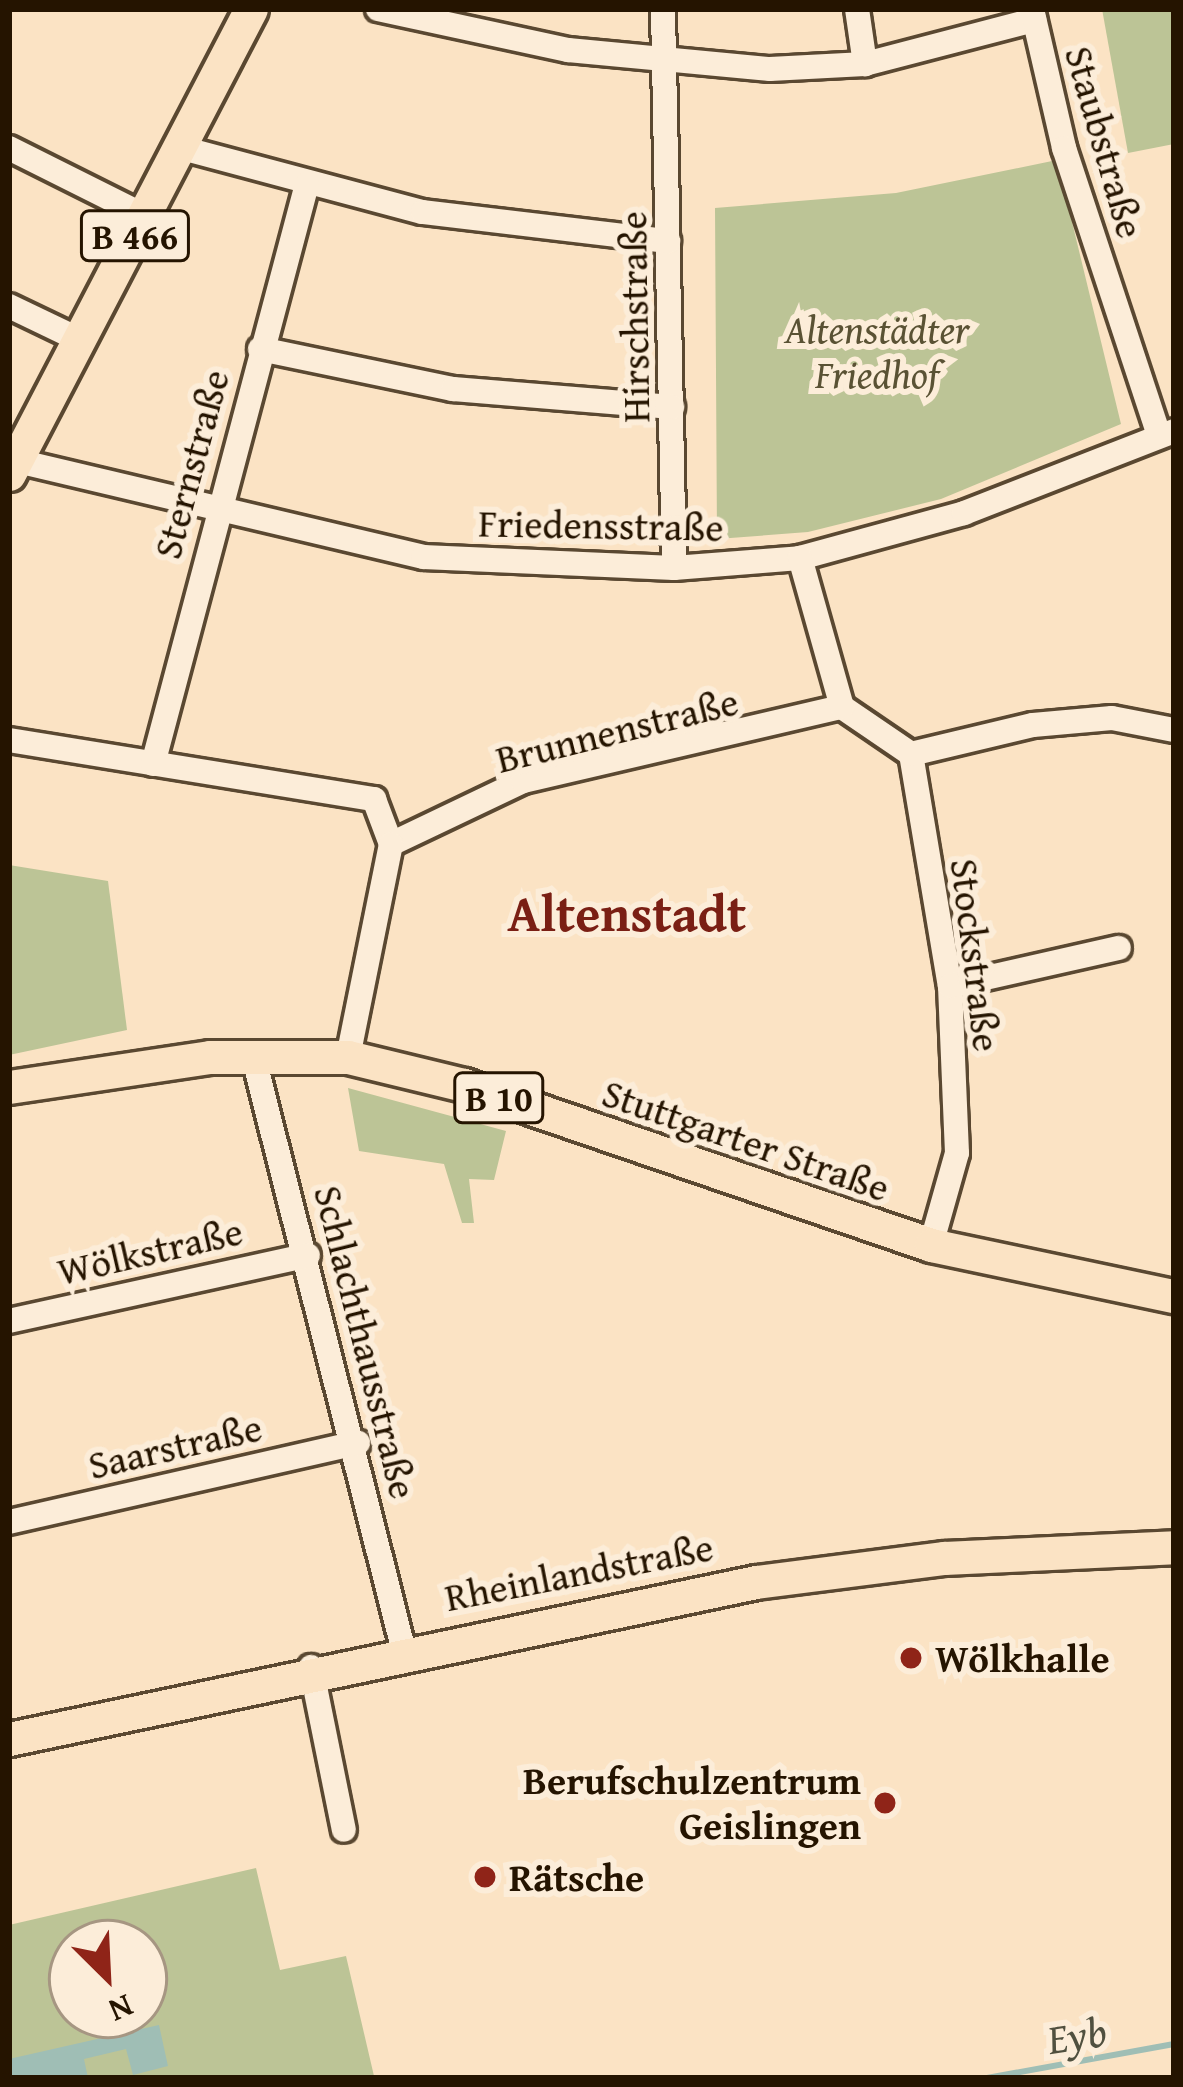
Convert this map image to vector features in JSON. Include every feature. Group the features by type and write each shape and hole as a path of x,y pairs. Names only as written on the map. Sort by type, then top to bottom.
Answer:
{"main road":[{"name":"B 466","path":"11,465 251,9"},
{"name":"Stuttgarter Straße","path":"9,1087 253,1055 349,1057 464,1085 931,1245 1174,1296"},
{"name":"Rheinlandstraße","path":"9,1739 311,1667 780,1579 1174,1547"}],"street":[{"path":"378,9 432,15 665,64 865,64 1033,14"},
{"name":"Hirschstraße","path":"663,9 674,568"},
{"path":"857,9 865,64"},
{"name":"Staubstraße","path":"1033,14 1166,430"},
{"path":"178,147 307,184 471,220 668,241"},
{"path":"9,148 146,216"},
{"name":"Sternstraße","path":"153,764 213,510 307,184"},
{"path":"9,305 80,340"},
{"path":"260,349 453,389 672,407"},
{"name":"Friedensstraße","path":"11,465 423,557 674,568 800,558 964,513 1166,430"},
{"path":"800,558 842,707 910,754 1034,724 1112,718 1174,730"},
{"name":"Brunnenstraße","path":"391,844 523,782 842,707"},
{"path":"9,740 374,799 391,844 349,1057"},
{"name":"Stockstraße","path":"910,754 950,986 956,1153 931,1245"},
{"path":"950,986 1119,948"},
{"name":"Schlachthausstraße","path":"253,1055 358,1443 403,1648"},
{"name":"Wölkstraße","path":"9,1321 308,1255"},
{"name":"Saarstraße","path":"9,1522 358,1443"},
{"path":"311,1667 344,1830"}],"green space":[{"path":"1102,9 1174,9 1174,144 1128,153"},
{"name":"Altenstädter Friedhof","path":"1057,160 1121,424 941,499 808,532 717,539 715,208 896,193"},
{"path":"9,865 108,881 127,1030 9,1055"},
{"path":"348,1088 506,1131 494,1180 469,1179 474,1223 462,1223 444,1164 359,1151"},
{"path":"256,1868 280,1970 346,1956 374,2076 385,2078 9,2078 9,1925"}],"water":[{"path":"97,2039 162,2039 168,2066 133,2075 126,2049 84,2059 88,2078 9,2078 9,2059"}],"waterway":[{"name":"Eyb","path":"987,2078 1174,2044"}],"place":[{"name":"Wölkhalle","path":"911,1658"},
{"name":"Berufschulzentrum Geislingen","path":"885,1803"},
{"name":"Rätsche","path":"485,1877"}],"district":[{"name":"Altenstadt","path":"627,913"}]}
